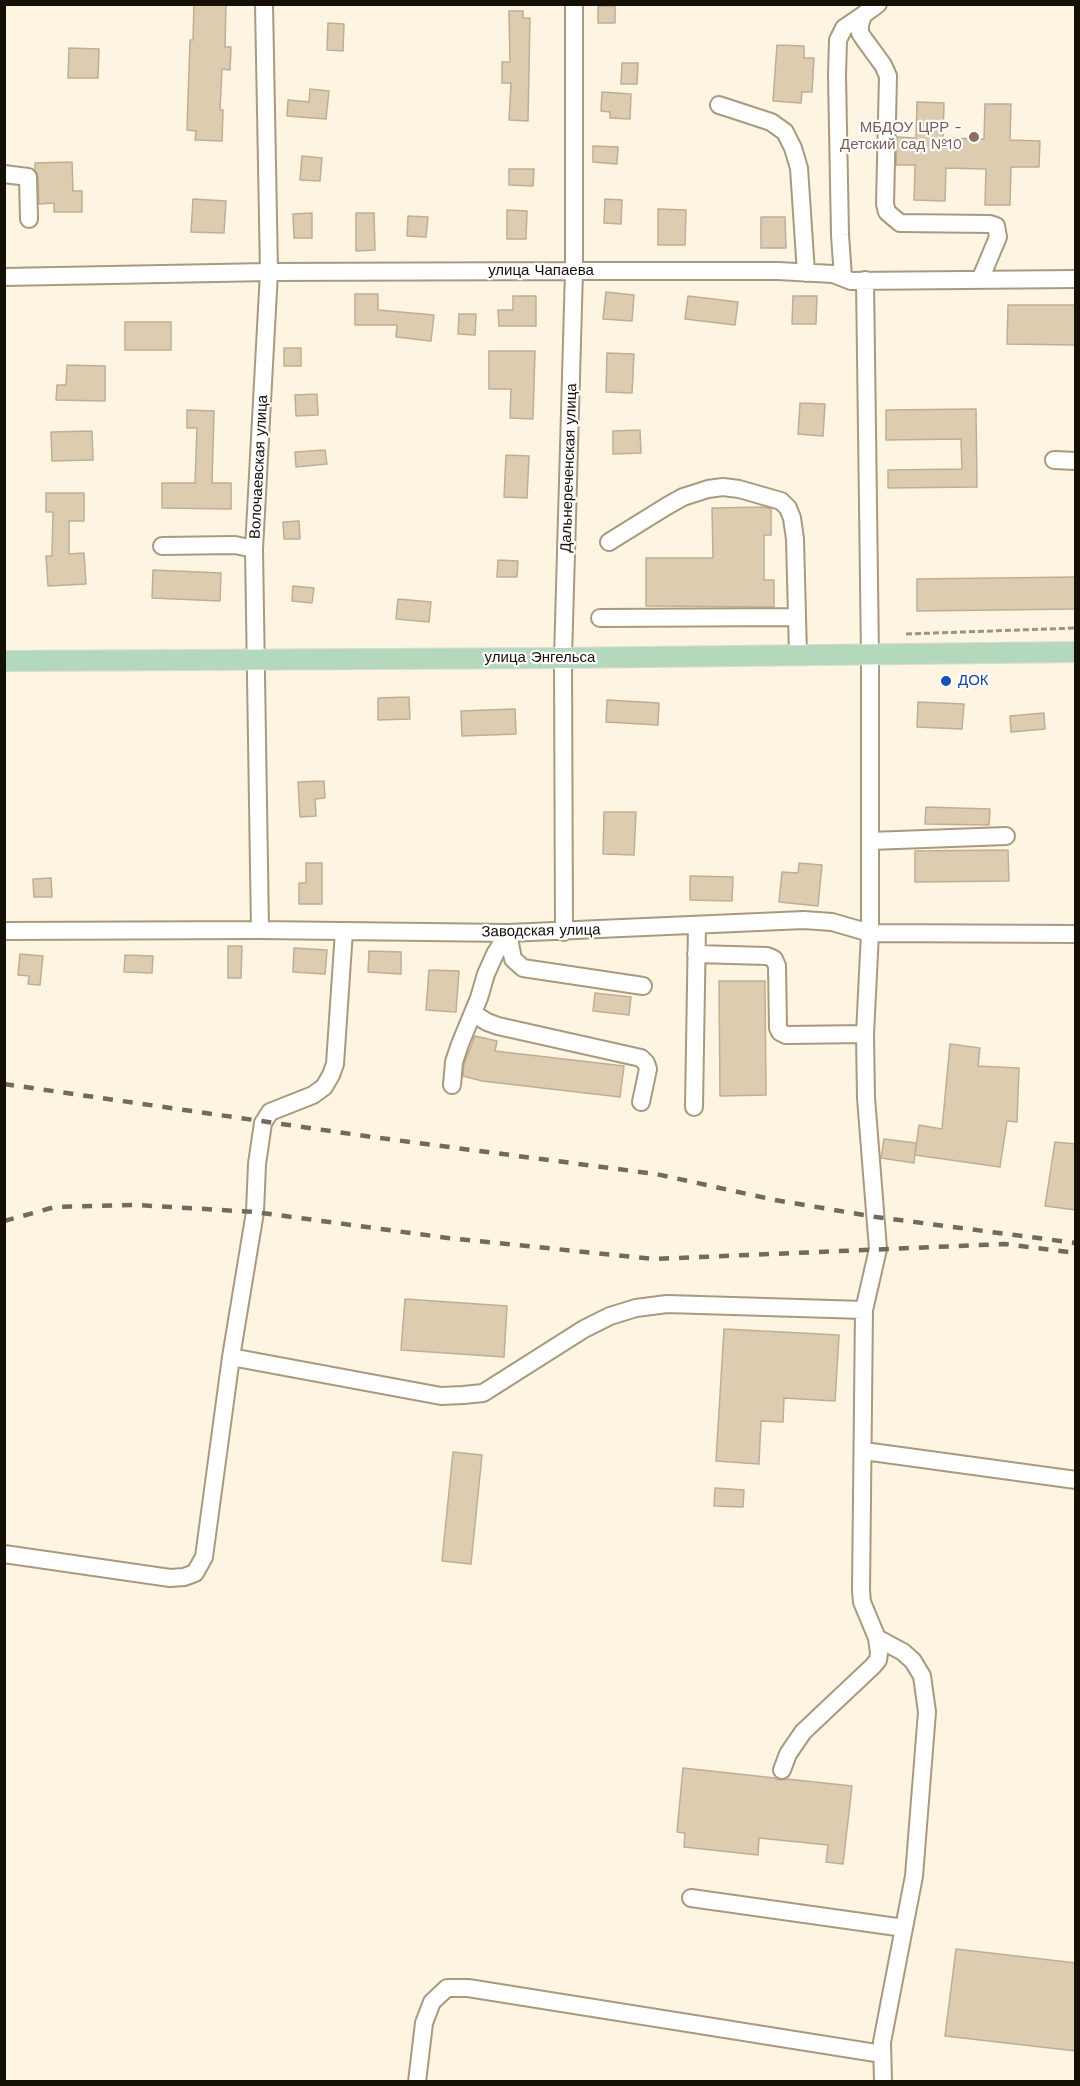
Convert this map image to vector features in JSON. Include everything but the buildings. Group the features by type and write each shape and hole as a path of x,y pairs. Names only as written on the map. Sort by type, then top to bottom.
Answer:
{"main road":[{"name":"улица Энгельса","path":"4,661 1076,652"}],"street":[{"name":"Волочаевская улица","path":"260,930 254,549 269,272 264,4"},
{"name":"Дальнереченская улица","path":"564,932 563,658 574,270 573,4"},
{"path":"843,277 840,235 838,39 844,28 872,8"},
{"path":"872,8 860,26 860,33 883,65 888,76 885,204 887,212 892,219 900,223 990,224 996,226 998,237 980,280"},
{"path":"720,105 758,116 785,132 799,168 806,273"},
{"path":"4,174 28,177 29,219"},
{"name":"улица Чапаева","path":"4,278 269,272 574,270 806,273 843,277 851,281 1076,279"},
{"path":"782,1770 788,1754 803,1732 878,1660 877,1638 861,1602 864,1310 878,1249 866,1098 865,1034 870,933 870,655 865,280"},
{"path":"1054,460 1076,461"},
{"path":"609,542 667,506 708,489 723,487 740,489 781,501 788,508 792,518 795,538 798,655"},
{"path":"162,546 235,545 254,549"},
{"path":"600,618 797,617"},
{"path":"870,841 1006,836"},
{"name":"Заводская улица","path":"4,931 260,930 508,933 817,920 870,933 1076,934"},
{"path":"694,1107 697,925"},
{"path":"4,1554 170,1578 195,1573 204,1557 231,1357 255,1212 256,1164 263,1123 270,1112 313,1095 324,1087 331,1075 335,1064 344,931"},
{"path":"508,933 513,959 523,968 643,986"},
{"path":"452,1085 454,1062 486,974 508,933"},
{"path":"696,954 767,956 774,959 777,966 778,1028 786,1035 865,1034"},
{"path":"473,1013 498,1026 641,1058 648,1069 641,1102"},
{"path":"231,1357 441,1396 463,1395 483,1393 584,1329 610,1316 636,1308 667,1304 864,1310"},
{"path":"864,1451 1076,1480"},
{"path":"877,1638 903,1652 913,1661 922,1676 927,1712 914,1876 882,2043 884,2082"},
{"path":"691,1898 904,1928"},
{"path":"417,2082 424,2022 432,2001 447,1988 480,1990 882,2054"}],"path":[{"path":"903,634 1076,628"}],"railway":[{"path":"4,1084 372,1137 656,1174 775,1200 876,1217 1076,1243"},
{"path":"4,1221 55,1207 137,1205 255,1212 448,1238 654,1259 1005,1244 1076,1253"}],"place":[{"name":"МБДОУ ЦРР - Детский сад №10","path":"974,137"},
{"name":"ДОК","path":"946,681"}]}
